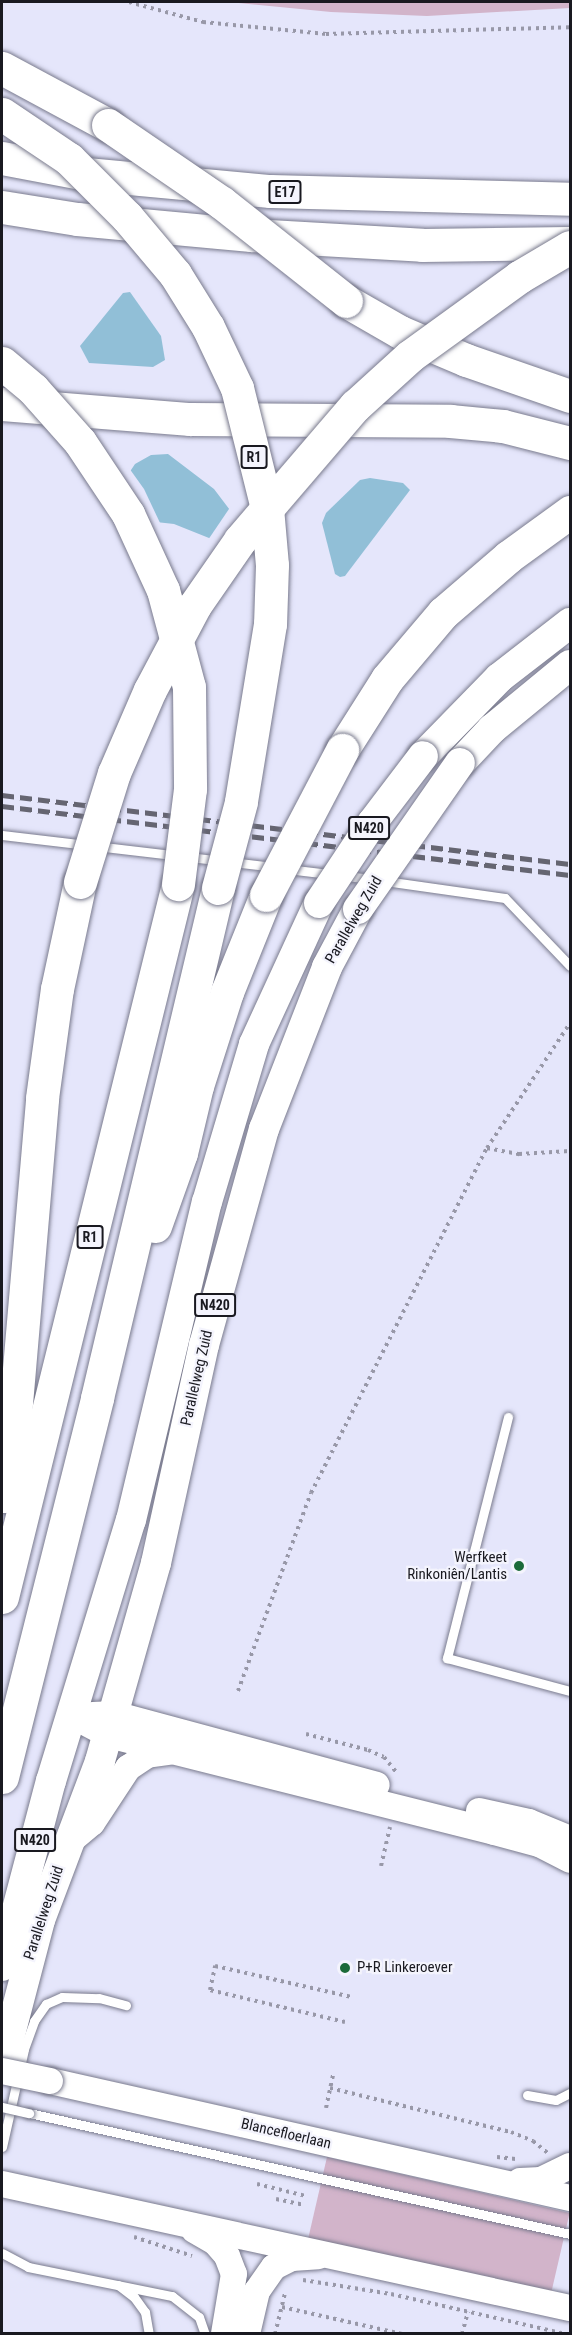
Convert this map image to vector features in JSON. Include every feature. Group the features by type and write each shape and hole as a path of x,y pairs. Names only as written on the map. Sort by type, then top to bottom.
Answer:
{"highway":[{"path":"2,68 108,125 222,203 346,301 400,332 466,360 570,396"},
{"name":"R1","path":"2,114 69,159 127,217 175,274 208,327 237,388 267,508 272,565 270,624 247,770 97,1398 2,1777"},
{"name":"E17","path":"2,158 86,174 270,191 570,200"},
{"path":"2,207 77,219 263,236 422,245 570,245"},
{"path":"2,1510 11,1462 42,1098 57,989 80,882 114,773 150,690 195,605 240,540 356,406 410,356 519,276 570,245"},
{"name":"R1","path":"2,363 33,389 80,442 128,514 163,590 189,687 190,789 178,884 2,1593"},
{"path":"2,404 190,419 450,421 503,426 570,443"},
{"path":"97,1398 181,1153 197,1086 227,992 266,895 342,750 387,679 443,613 508,557 570,512"},
{"name":"Parallelweg Zuid","path":"74,1716 131,1520 207,1202 254,1044 320,903 372,823 423,756 499,678 570,623"},
{"name":"Parallelweg Zuid","path":"2,2065 40,1920 111,1725 168,1522 204,1345 264,1129 327,967 358,909 460,763 492,729 570,664"},
{"path":"2,1540 2,1593"},
{"name":"N420","path":"2,1966 51,1781 74,1716"}],"main road":[{"path":"74,1716 529,1822 570,1839"},
{"path":"111,1725 172,1752 539,1844 570,1860"},
{"path":"69,1842 92,1823 128,1768 147,1755 172,1752"},
{"name":"Blancefloerlaan","path":"2,2071 570,2198"},
{"path":"502,2182 541,2180 563,2164"},
{"path":"10,2186 351,2258 570,2308"},
{"path":"166,2219 215,2242 227,2256 234,2284 224,2334"},
{"path":"247,2334 257,2291 274,2267 292,2258 313,2255 351,2258"}],"lane":[{"path":"2,835 505,898 570,966"},
{"path":"508,1417 447,1659 570,1691"},
{"path":"2,2147 24,2049 34,2021 46,2004 62,1997 99,1998 126,2005"},
{"path":"527,2094 556,2100 570,2093"},
{"path":"2,2107 570,2234"},
{"path":"2,2253 28,2267 172,2296 199,2317 205,2334"},
{"path":"117,2284 134,2297 144,2312 149,2334"}],"path":[{"path":"129,2 203,22 326,34 570,27"},
{"path":"238,1691 311,1493 488,1148 570,1023"},
{"path":"488,1148 519,1154 570,1151"},
{"path":"306,1734 384,1757 397,1777"},
{"path":"381,1866 391,1823"},
{"path":"345,2022 210,1990 215,1966 351,1997"},
{"path":"326,2108 333,2074"},
{"path":"330,2088 511,2133 533,2141 563,2164"},
{"path":"257,2184 306,2196"},
{"path":"276,2199 304,2205"},
{"path":"275,2334 285,2293"},
{"path":"282,2307 402,2334"},
{"path":"462,2334 468,2312 566,2334"}],"shaded area":[{"path":"229,2 570,2 570,8 427,16 331,12"},
{"path":"327,2157 570,2213 550,2296 308,2240"}],"water":[{"path":"130,292 161,336 165,360 153,367 89,363 80,346 123,293"},
{"path":"168,454 214,489 236,518 219,542 174,524 147,521 125,479 135,464 151,455"},
{"path":"370,478 403,483 410,490 345,576 340,577 335,574 322,523 326,513 360,480"}],"pier":[{"path":"129,468 144,489 161,525 147,524 122,478"},
{"path":"231,506 239,516 218,545 208,540"}],"railway":[{"path":"2,795 570,864"},
{"path":"2,806 570,875"}],"place":[{"name":"Werfkeet Rinkoniên/Lantis","path":"519,1566"},
{"name":"P+R Linkeroever","path":"345,1968"}]}
